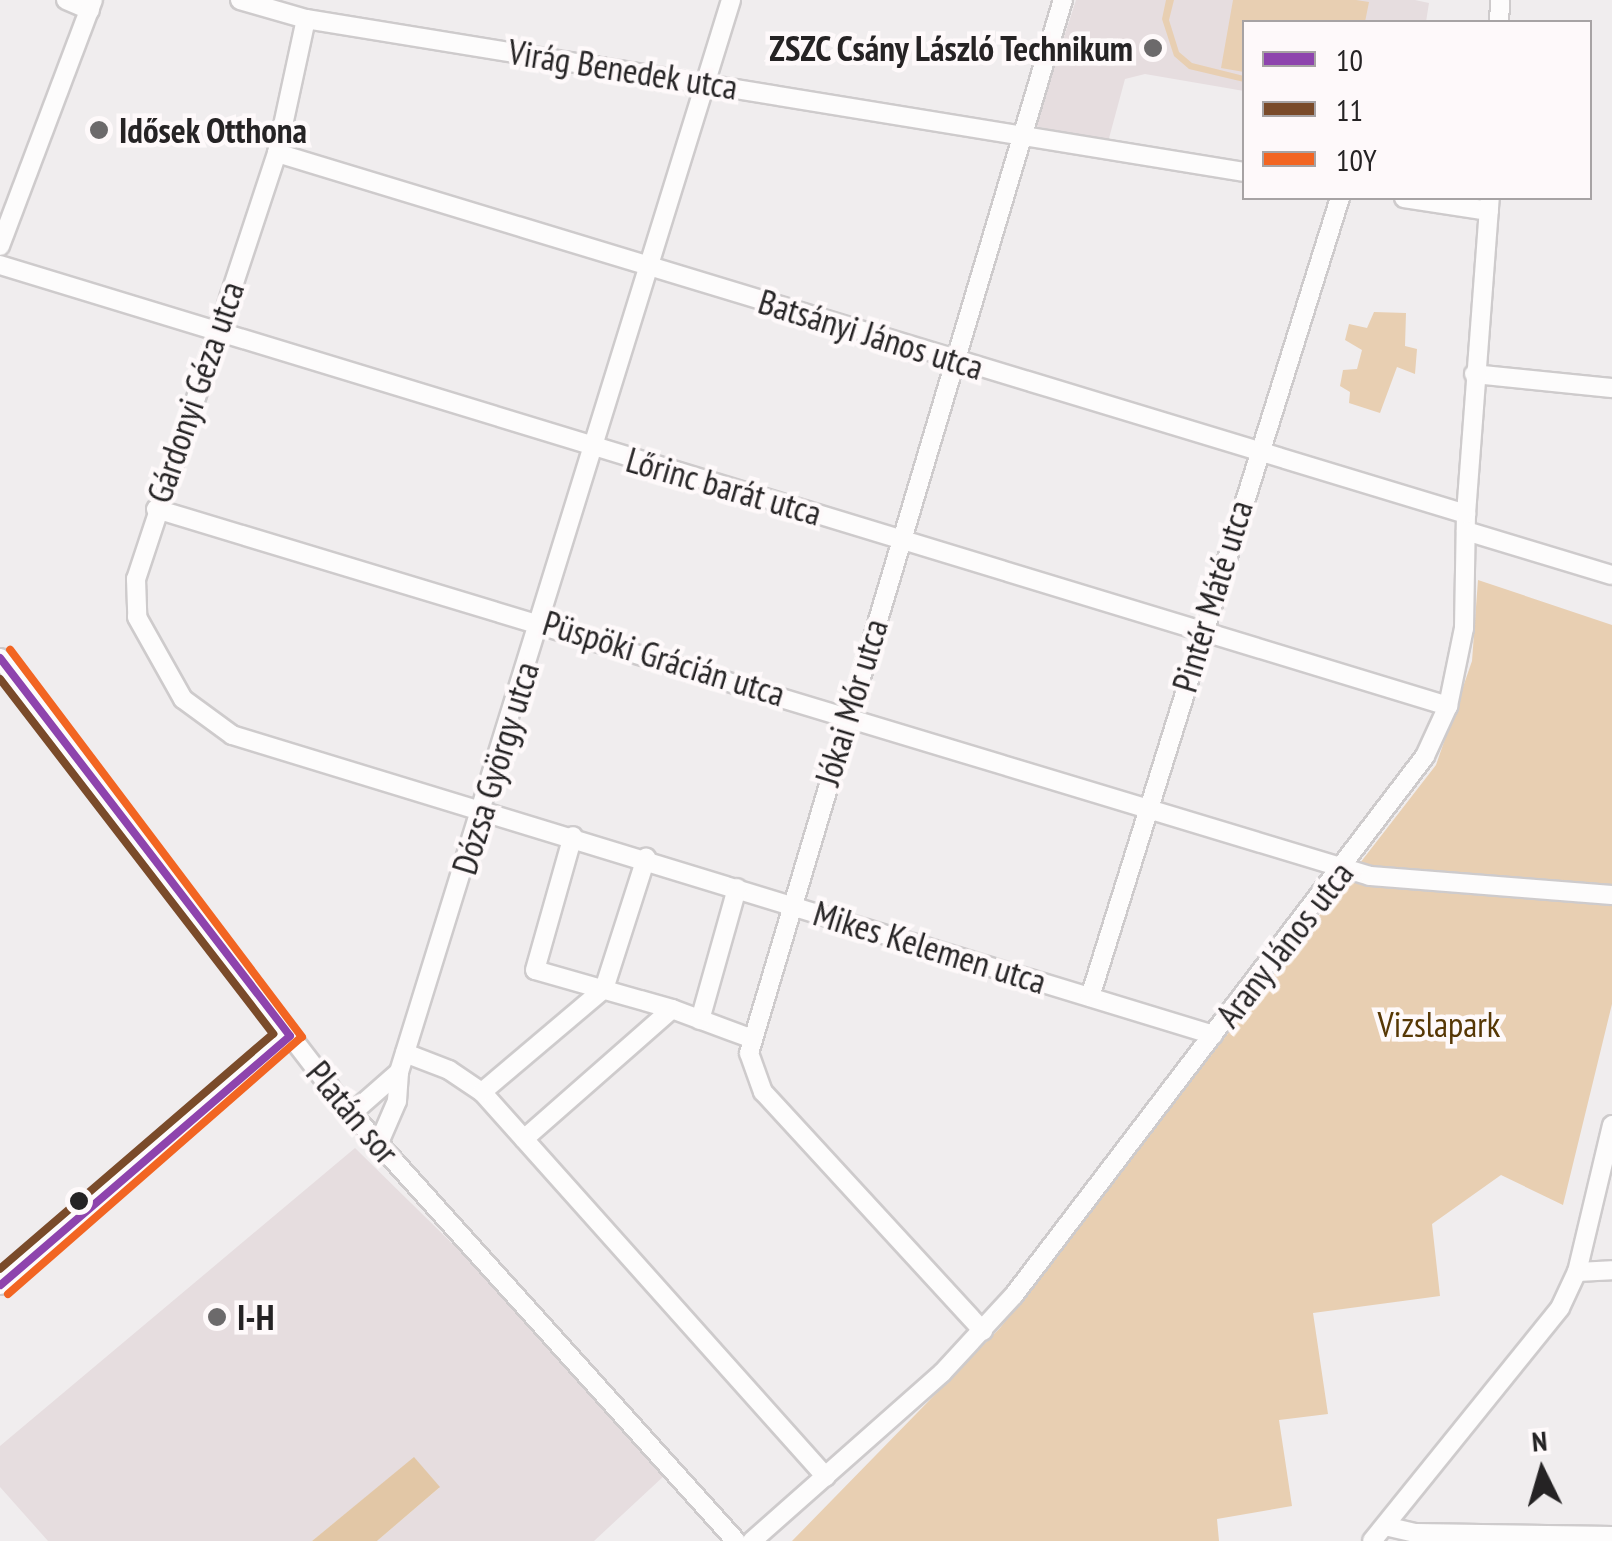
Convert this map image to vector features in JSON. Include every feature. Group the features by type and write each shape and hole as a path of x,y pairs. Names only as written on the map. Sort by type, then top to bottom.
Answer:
{"street":[{"path":"0,246 91,5 66,0"},
{"name":"Virág Benedek utca","path":"240,0 306,19 1242,172"},
{"name":"Dózsa György utca","path":"378,1145 396,1101 402,1063 484,812 539,620 732,0"},
{"name":"Jókai Mór utca","path":"982,1331 762,1092 753,1077 750,1038 1063,0"},
{"name":"Gárdonyi Géza utca","path":"232,735 184,699 137,617 136,579 156,509 277,154 306,19"},
{"name":"Batsányi János utca","path":"277,154 1258,452 1612,575"},
{"name":"Pintér Máté utca","path":"1090,997 1201,632 1339,200"},
{"path":"1433,200 1490,204"},
{"name":"Arany János utca","path":"752,1541 982,1331 1410,778 1448,706 1464,628 1474,374 1490,204"},
{"name":"Lőrinc barát utca","path":"0,265 1448,706"},
{"path":"1474,374 1612,388"},
{"name":"Püspöki Grácián utca","path":"156,509 539,620 1370,876 1612,896"},
{"name":"Platán sor","path":"0,658 351,1114 736,1541"},
{"name":"Mikes Kelemen utca","path":"232,735 646,858 1213,1035"},
{"path":"573,836 534,970 672,1009 750,1038"},
{"path":"482,1092 604,989 646,858"},
{"path":"700,1020 737,888"},
{"path":"524,1139 672,1009"},
{"path":"0,1285 290,1036"},
{"path":"351,1114 402,1063 449,1070 482,1092 826,1477"},
{"path":"1372,1541 1560,1308 1577,1272 1612,1125"},
{"path":"1577,1272 1612,1270"},
{"path":"1384,1526 1416,1533 1612,1536"}],"shaded area":[{"name":"ZSZC Csány László Technikum","path":"1076,0 1429,3 1426,20 1242,20 1242,91 1145,74 1125,79 1108,142 1035,126"},
{"path":"355,1148 525,1315 665,1475 594,1541 377,1541 439,1488 414,1458 312,1541 48,1541 0,1487 0,1446"},
{"path":"414,1457 440,1487 377,1541 312,1541"}],"green space":[{"path":"1166,0 1174,0 1169,20 1179,52 1192,63 1242,76 1242,82 1189,69 1174,56 1162,19"},
{"path":"1233,0 1369,2 1365,20 1242,20 1242,72 1221,68"},
{"path":"1374,312 1406,313 1405,346 1417,349 1415,374 1397,367 1380,413 1349,403 1350,392 1340,386 1343,370 1357,369 1362,350 1345,340 1349,324 1367,328"},
{"name":"Vizslapark","path":"1478,580 1612,625 1612,1004 1563,1205 1501,1175 1432,1224 1440,1296 1313,1313 1328,1414 1279,1420 1292,1506 1217,1519 1219,1541 792,1541 1000,1328 1436,765 1472,661"}],"transit line":[{"name":"10Y","path":"8,1294 302,1037 10,650"},
{"name":"10","path":"0,658 290,1036 0,1285"},
{"name":"11","path":"0,679 273,1034 0,1269"}],"place":[{"name":"ZSZC Csány László Technikum","path":"1153,48"},
{"name":"Idősek Otthona","path":"99,130"},
{"name":"I-H","path":"217,1317"}]}
